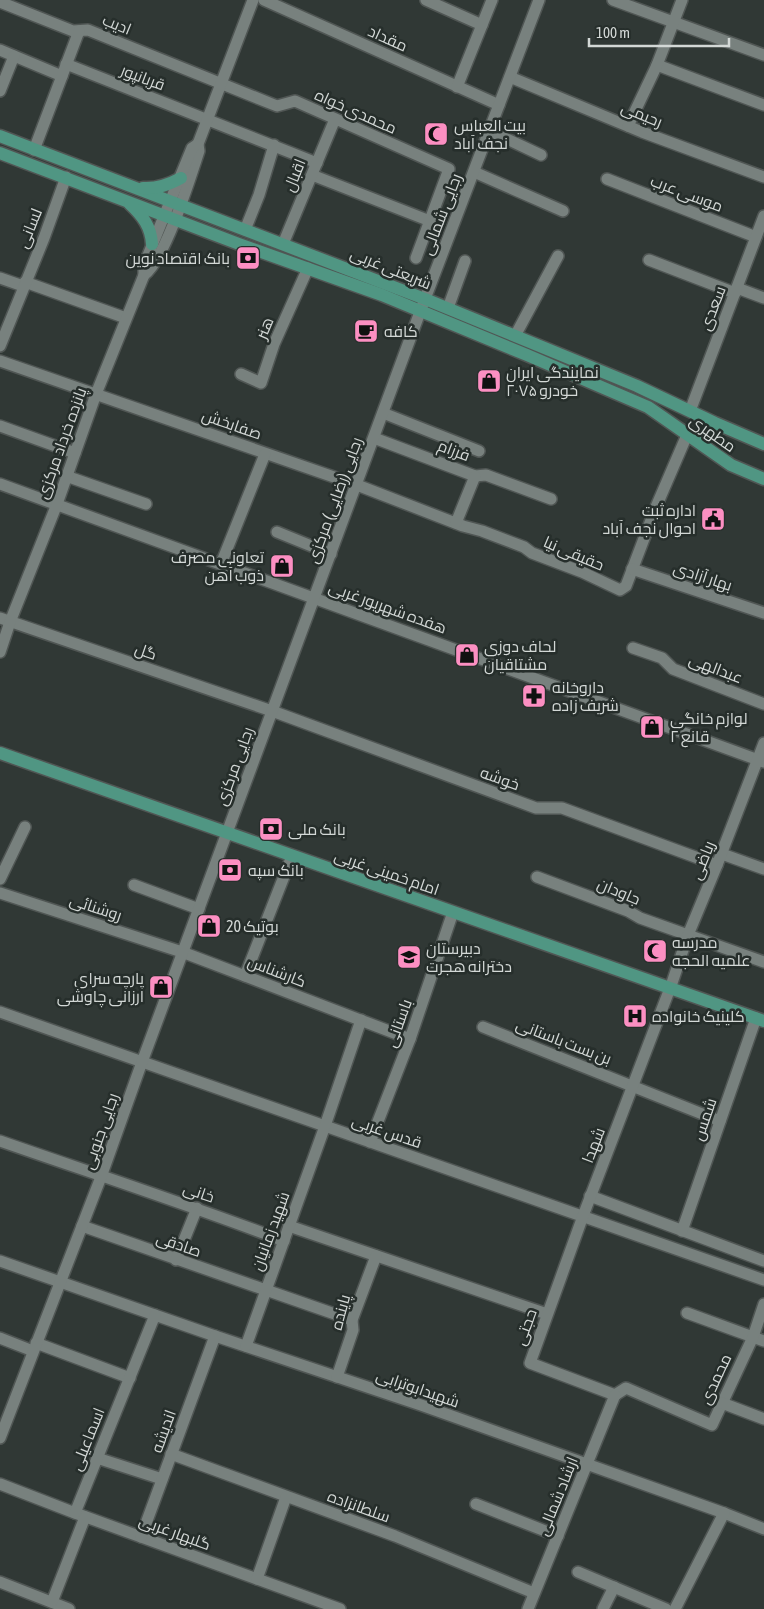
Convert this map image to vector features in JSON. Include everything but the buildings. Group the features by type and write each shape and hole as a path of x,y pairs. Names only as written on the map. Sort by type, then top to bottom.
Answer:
{"main road":[{"name":"شریعتی غربی","path":"0,136 448,308 637,386 764,444"},
{"name":"شریعتی غربی","path":"0,153 238,244 382,296 648,407"},
{"path":"133,188 159,187 180,178"},
{"path":"126,201 136,209 148,225 152,233 152,244"},
{"name":"مطهری","path":"648,407 731,466 764,479"},
{"name":"امام خمینی غربی","path":"0,754 760,1020"}],"street":[{"path":"175,203 180,178 192,148 198,144 253,0"},
{"name":"مقداد","path":"264,0 499,105"},
{"path":"426,0 482,25"},
{"path":"457,86 492,0"},
{"name":"رجایی شمالی","path":"425,299 539,0"},
{"path":"613,0 764,55"},
{"path":"628,126 657,65 682,0"},
{"name":"ادیب","path":"0,2 62,28 73,31 88,30 221,84"},
{"path":"34,150 79,31"},
{"path":"0,50 62,76"},
{"path":"0,91 14,56"},
{"name":"قربانپور","path":"66,64 317,163"},
{"path":"657,65 764,105"},
{"name":"رحیمی","path":"510,76 628,126 764,178"},
{"name":"محمدی خواه","path":"221,84 277,106 295,101 449,169 430,221"},
{"name":"اقبال","path":"283,244 334,119"},
{"path":"490,131 541,155"},
{"path":"170,217 200,151 198,144"},
{"path":"245,230 259,195 274,145"},
{"path":"474,172 563,211"},
{"path":"312,175 430,221 416,258"},
{"name":"لسانی","path":"0,346 44,238 66,177"},
{"name":"موسی عرب","path":"607,179 761,227"},
{"name":"پانزده خرداد مرکزی","path":"0,652 3,622 56,504 96,394 144,275 144,266 152,244 170,217"},
{"name":"پانزده خرداد مرکزی","path":"144,275 152,269 170,217"},
{"name":"سعدی","path":"690,411 761,227"},
{"path":"515,336 558,256"},
{"path":"649,260 736,291 764,298"},
{"path":"448,308 465,261"},
{"name":"هنر","path":"241,374 261,382 274,344 308,268"},
{"path":"0,278 24,284 126,318"},
{"name":"رجایی (رضایی) مرکزی","path":"272,711 425,299"},
{"name":"صفابخش","path":"0,361 357,485"},
{"path":"383,413 479,451"},
{"path":"0,426 75,453"},
{"name":"حقیقی نیا","path":"357,485 524,547 532,553 582,572 620,590 626,586 656,507 688,435"},
{"name":"فرزام","path":"374,438 475,476 486,475 551,499"},
{"path":"221,564 265,454"},
{"path":"66,476 146,504"},
{"path":"456,523 475,476"},
{"name":"هفده شهریور غربی","path":"0,484 761,761"},
{"path":"277,532 331,554"},
{"name":"بهار آزادی","path":"632,570 764,613"},
{"name":"گل","path":"3,622 272,711"},
{"name":"عبدالهی","path":"633,648 662,658 672,669 764,704"},
{"name":"رجایی مرکزی","path":"227,833 272,711"},
{"name":"خوشه","path":"272,711 536,808 562,808 717,865"},
{"name":"ریاضی","path":"670,988 688,935 761,761 764,743"},
{"path":"0,879 24,827"},
{"name":"رجایی جنوبی","path":"0,1438 102,1177 142,1062 227,833"},
{"path":"722,854 764,869"},
{"path":"245,976 292,856"},
{"name":"جاودان","path":"537,877 764,962"},
{"path":"134,885 199,909"},
{"name":"روشنائی","path":"0,893 182,952"},
{"name":"باستانی","path":"370,1142 410,1039 454,912"},
{"name":"کارشناس","path":"182,952 410,1039"},
{"name":"شهدا","path":"583,1216 670,988"},
{"name":"قدس غربی","path":"0,1012 764,1280"},
{"path":"325,1126 361,1020"},
{"name":"شمس","path":"682,1230 720,1121 760,1020"},
{"name":"بن بست باستانی","path":"483,1026 633,1085"},
{"path":"633,1085 720,1121"},
{"name":"شهید زمانیان","path":"246,1346 325,1126"},
{"path":"0,1141 102,1177"},
{"name":"خانی","path":"102,1177 197,1208 284,1241"},
{"path":"590,1196 764,1261"},
{"path":"176,1260 197,1208"},
{"name":"حجتی","path":"583,1216 530,1363 615,1394"},
{"name":"صادقی","path":"82,1226 352,1320"},
{"path":"289,1226 547,1314"},
{"name":"پاینده","path":"338,1377 353,1330 352,1320 376,1256"},
{"name":"شهیدابوترابی","path":"0,1261 587,1464 764,1529"},
{"name":"محمدی","path":"615,1394 626,1388 712,1425 753,1337 764,1304"},
{"path":"687,1313 764,1341"},
{"name":"اسماعیلی","path":"52,1602 98,1458 155,1315"},
{"name":"اندیشه","path":"141,1537 216,1336"},
{"path":"0,1338 130,1378"},
{"name":"ارشاد شمالی","path":"528,1609 615,1394"},
{"path":"722,1404 764,1419"},
{"name":"سلطانزاده","path":"171,1454 395,1536 534,1594"},
{"path":"98,1458 162,1479"},
{"name":"گلبهار غربی","path":"0,1484 340,1609"},
{"path":"257,1579 286,1497"},
{"path":"476,1504 558,1536"},
{"path":"675,1609 724,1513"},
{"path":"578,1572 666,1609"},
{"path":"0,1582 69,1609"},
{"path":"603,1609 614,1587"}],"place":[{"name":"بیت العباس نجف آباد","path":"436,134"},
{"name":"بانک اقتصاد نوین","path":"248,258"},
{"name":"کافه","path":"366,331"},
{"name":"نمایندگی ایران خودرو ۲۰۷۵","path":"489,381"},
{"name":"اداره ثبت احوال نجف آباد","path":"713,519"},
{"name":"تعاونی مصرف ذوب آهن","path":"282,566"},
{"name":"لحاف دوزی مشتاقیان","path":"467,655"},
{"name":"داروخانه شریف زاده","path":"534,696"},
{"name":"لوازم خانگی قانع ۲","path":"652,727"},
{"name":"بانک ملی","path":"271,829"},
{"name":"بانک سپه","path":"230,870"},
{"name":"بوتیک 20","path":"209,926"},
{"name":"مدرسه علمیه الحجه","path":"655,951"},
{"name":"دبیرستان دخترانه هجرت","path":"409,957"},
{"name":"پارچه سرای ارزانی چاوشی","path":"161,987"},
{"name":"کلینیک خانواده","path":"635,1016"}]}
